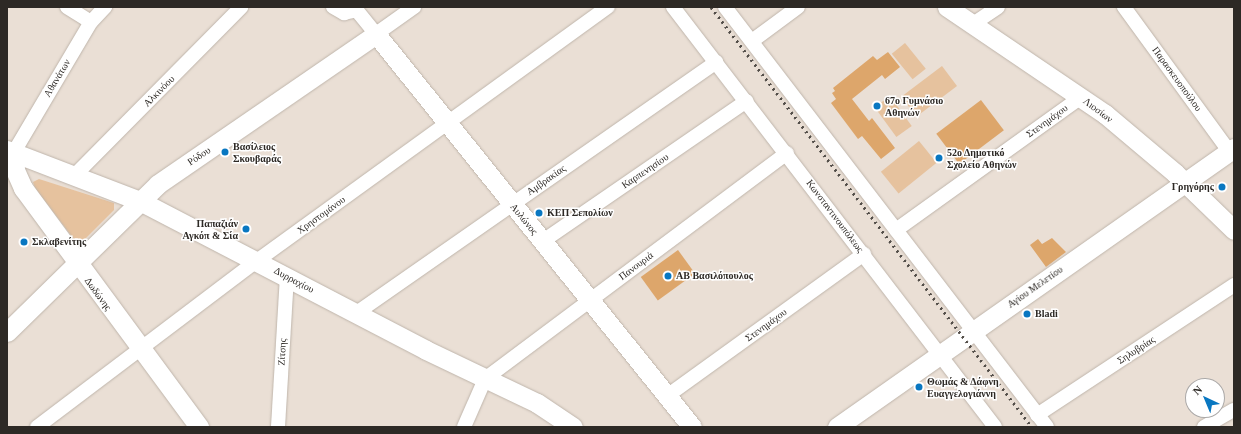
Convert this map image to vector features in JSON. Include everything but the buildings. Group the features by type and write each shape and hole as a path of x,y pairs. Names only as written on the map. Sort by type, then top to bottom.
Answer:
{"main road":[{"name":"Λιοσίων","path":"947,7 1081,97 1185,182 1234,230"},
{"name":"Αυλώνος","path":"376,34 449,122 512,204 692,427"},
{"name":"Ρόδου","path":"7,332 158,184 376,34"},
{"name":"Αγίου Μελετίου","path":"837,427 1232,150"},
{"name":"Δυρραχίου","path":"11,151 76,174 140,201 258,260 485,379 537,403 573,427"},
{"name":"Δωδώνης","path":"11,151 15,170 23,188 139,350 199,427"}],"street":[{"path":"67,7 91,22"},
{"name":"Αθανάτων","path":"11,151 91,22 105,7"},
{"name":"Αλκινόου","path":"76,174 241,7"},
{"name":"Αυλώνος","path":"333,7 344,14 355,9 376,34"},
{"name":"Ρόδου","path":"376,34 414,7"},
{"name":"Χρηστομάνου","path":"38,426 258,260 608,7"},
{"name":"Κωνσταντινουπόλεως","path":"673,7 941,353 995,427"},
{"path":"725,7 896,230 972,332 1047,427"},
{"path":"752,42 798,7"},
{"path":"973,24 998,7"},
{"name":"Παρασκευοπούλου","path":"1124,7 1232,150"},
{"name":"Αμβρακίας","path":"358,312 716,62"},
{"name":"Στενημάχου","path":"896,230 1081,97"},
{"name":"Καρπενησίου","path":"542,241 747,101"},
{"name":"Πανουριά","path":"485,379 787,153"},
{"name":"Στενημάχου","path":"667,396 864,254"},
{"name":"Ζίτσης","path":"278,427 287,276"},
{"name":"Σηλυβρίας","path":"1037,415 1234,285"},
{"path":"464,427 485,379"},
{"path":"1204,427 1234,410"}],"shaded area":[{"path":"905,43 926,69 913,79 892,54"},
{"path":"942,66 957,86 916,117 901,97"},
{"path":"890,96 912,126 896,137 875,107"},
{"path":"919,141 937,163 899,194 881,172"},
{"path":"39,179 114,203 114,210 83,241 76,242 35,188 33,182"}],"railway":[{"path":"711,7 1032,427"}],"place":[{"name":"67ο Γυμνάσιο Αθηνών","path":"877,106"},
{"name":"Βασίλειος Σκουβαράς","path":"225,152"},
{"name":"52ο Δημοτικό Σχολείο Αθηνών","path":"939,158"},
{"name":"Γρηγόρης","path":"1222,187"},
{"name":"ΚΕΠ Σεπολίων","path":"539,213"},
{"name":"Παπαζιάν Αγκόπ & Σία","path":"246,229"},
{"name":"Σκλαβενίτης","path":"24,242"},
{"name":"ΑΒ Βασιλόπουλος","path":"668,276"},
{"name":"Bladi","path":"1027,314"},
{"name":"Θωμάς & Δάφνη Ευαγγελογιάννη","path":"919,387"}]}
